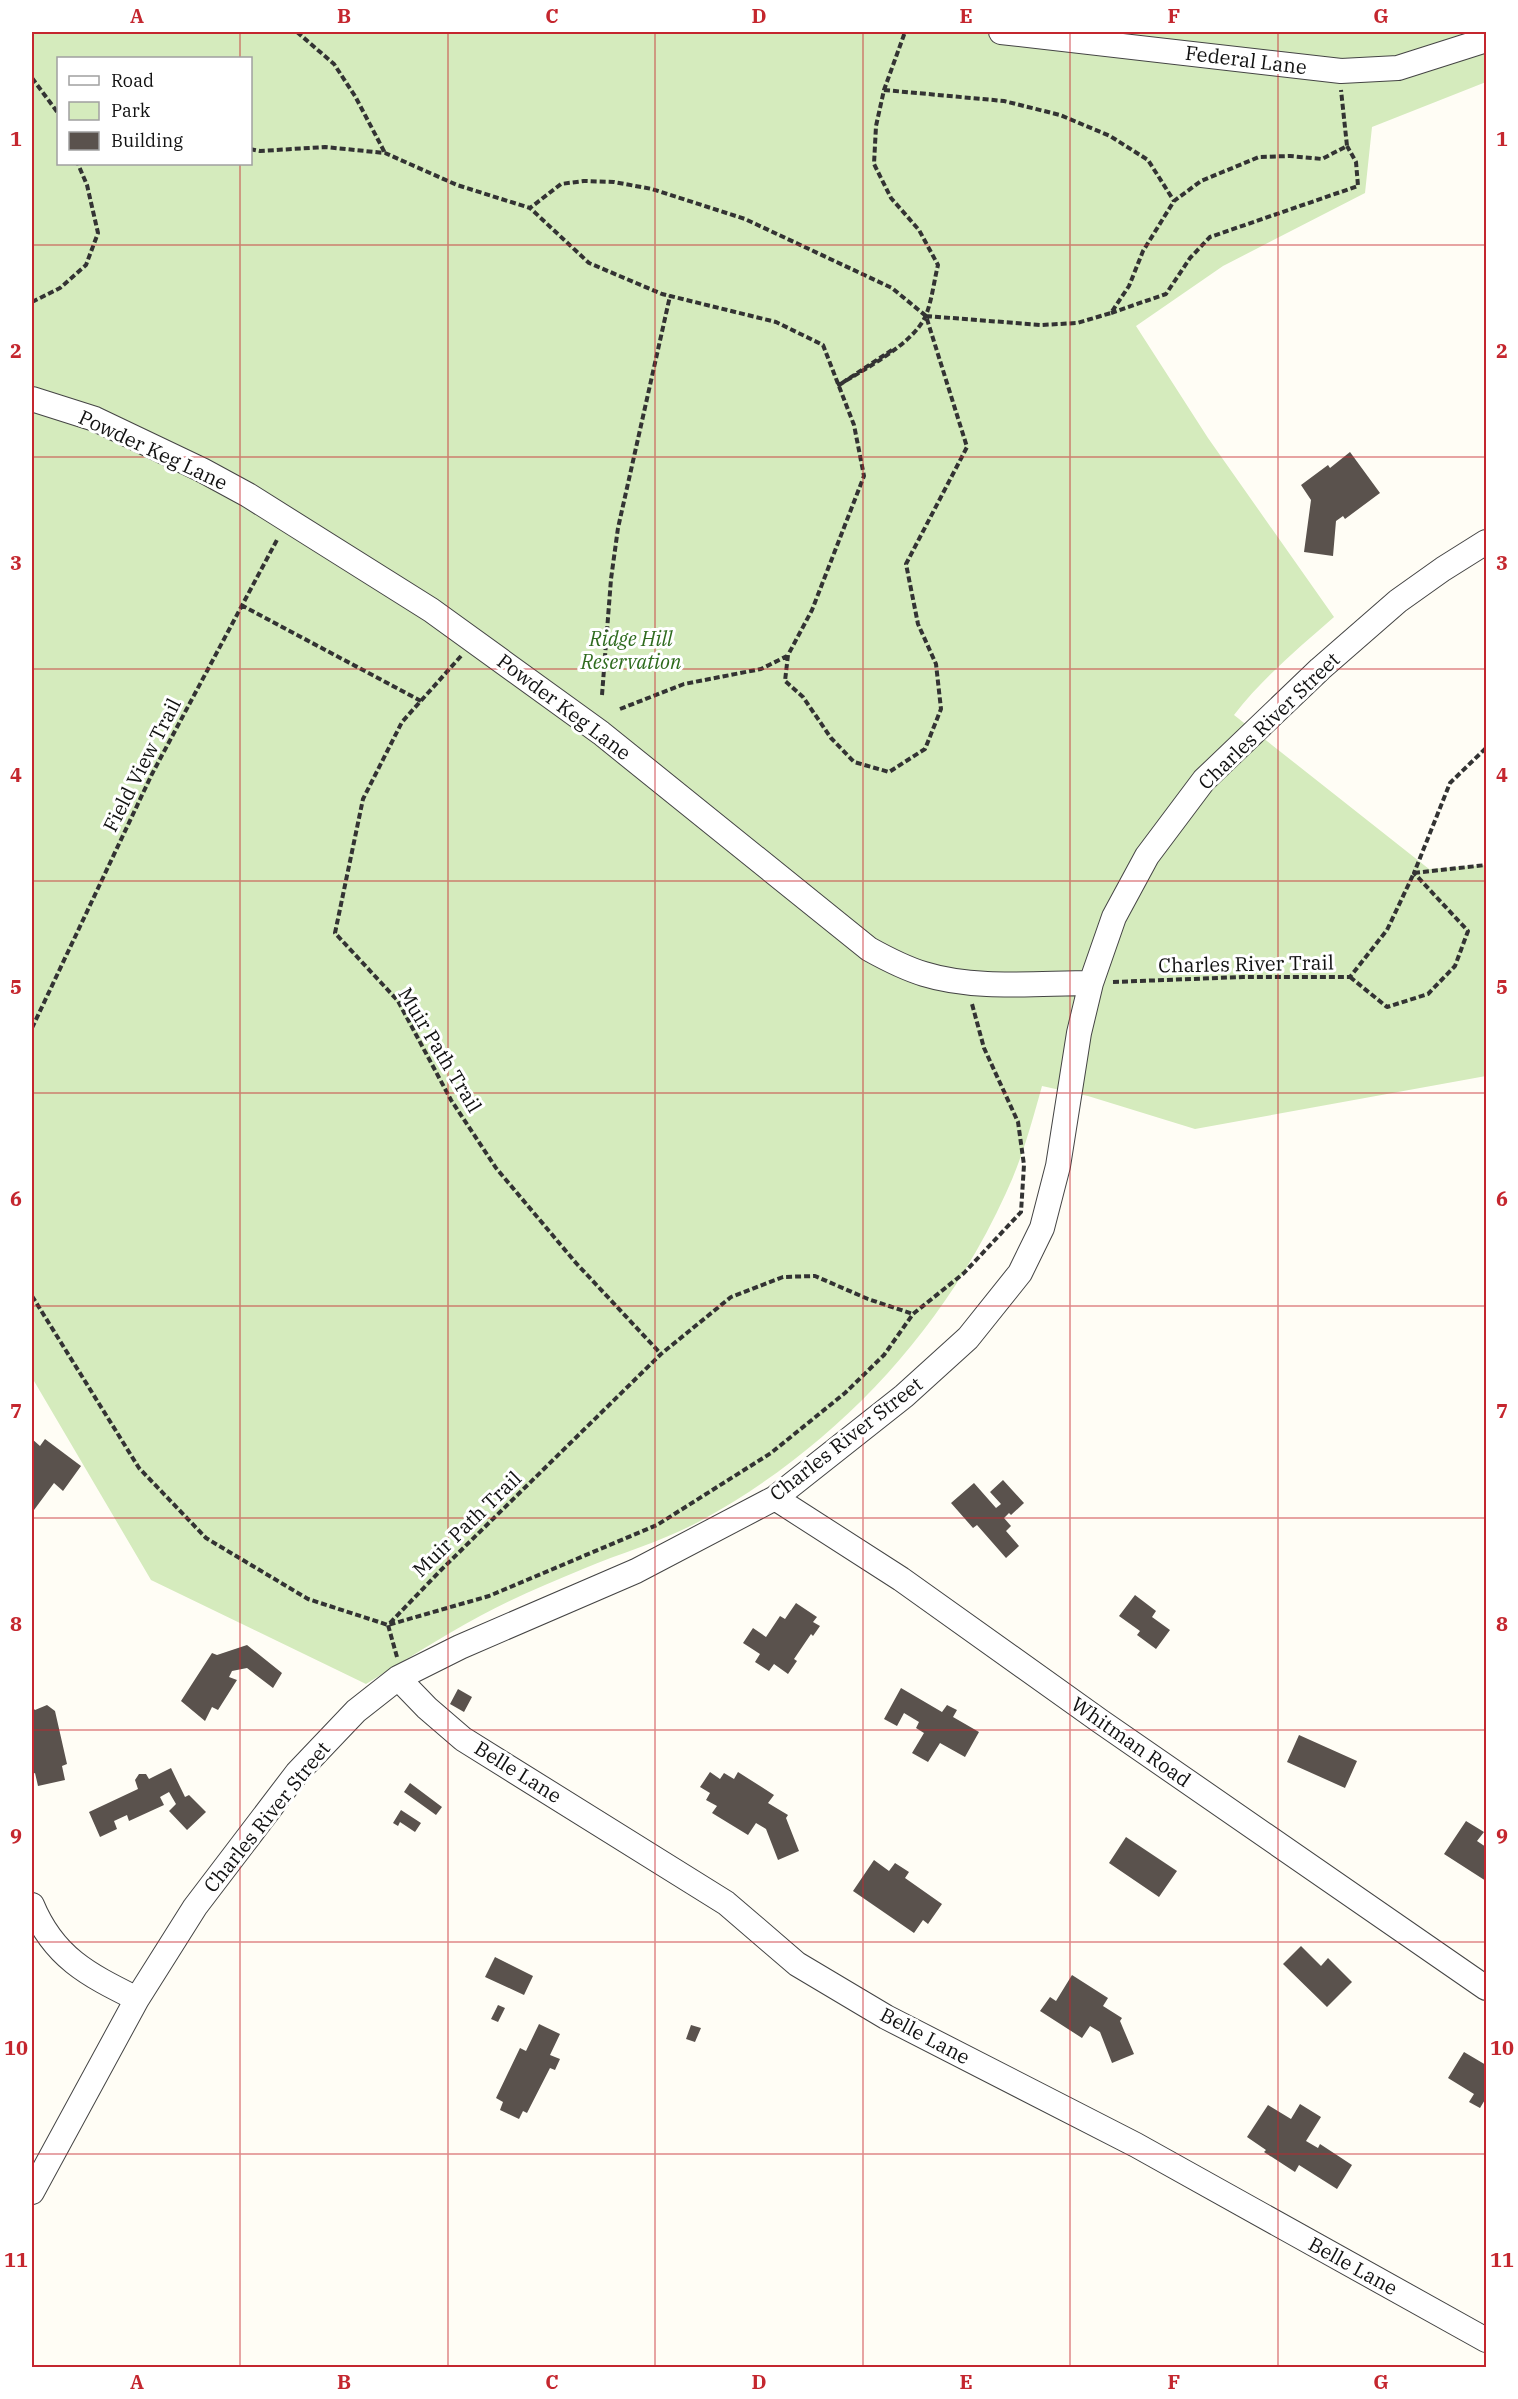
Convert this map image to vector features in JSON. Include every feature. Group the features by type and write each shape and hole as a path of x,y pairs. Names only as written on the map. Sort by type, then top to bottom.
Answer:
{"street":[{"name":"Federal Lane","path":"1001,32 1341,71 1398,68 1486,40"},
{"name":"Powder Keg Lane","path":"32,399 106,424 202,470 288,520 431,610 601,733 869,949 898,965 916,972 967,982 1091,983"},
{"name":"Charles River Street","path":"32,2192 137,1998 195,1907 297,1773 356,1711 396,1680 460,1647 636,1571 775,1497 904,1396 968,1338 1020,1273 1042,1228 1059,1166 1079,1032 1091,983 1114,917 1146,856 1204,780 1320,669 1398,601 1486,542"},
{"name":"Whitman Road","path":"775,1497 901,1579 1100,1721 1486,1988"},
{"name":"Belle Lane","path":"396,1680 463,1739 726,1903 797,1964 886,2017 1136,2145 1486,2340"},
{"path":"32,1905 63,1954 91,1976 137,1998"}],"path":[{"path":"297,32 334,64 355,96 385,153"},
{"path":"839,385 909,337 926,316 938,265 919,230 891,198 874,164 876,126 884,90 905,32"},
{"path":"926,316 1041,325 1077,323 1111,313 1166,294 1190,258 1210,237 1358,186 1356,162 1347,146 1341,102 1341,71"},
{"path":"32,78 57,111"},
{"path":"884,90 1004,101 1060,114 1110,136 1148,160 1174,201"},
{"path":"1111,313 1129,286 1143,251 1174,201 1201,181 1259,157 1290,156 1322,159 1347,146"},
{"path":"252,149 260,151 325,147 385,153 457,185 530,208 590,263 670,296 776,322 823,345 854,425 864,476 812,610 788,655 785,681 802,697 831,738 854,762 889,772 925,749 941,709 936,664 918,624 906,564 967,447 926,316 892,288 822,254 746,219 652,189 614,182 584,181 561,184 530,208"},
{"path":"32,302 60,288 86,266 98,233 87,185 78,165"},
{"path":"602,695 611,579 618,528 670,296"},
{"name":"Field View Trail","path":"32,1028 152,774 288,520"},
{"path":"241,605 421,701"},
{"name":"Muir Path Trail","path":"474,641 402,722 363,799 335,933 398,1001 451,1100 496,1168 576,1263 662,1354"},
{"path":"620,709 684,684 761,669 788,655"},
{"name":"Charles River Trail","path":"1091,983 1243,977 1350,977 1387,930 1414,873 1450,783 1486,748"},
{"path":"1414,873 1486,865"},
{"path":"1350,977 1387,1007 1428,994 1455,966 1468,932 1414,873"},
{"path":"32,1296 139,1468 206,1538 309,1599 388,1625 489,1596 657,1525 771,1453 845,1393 884,1355 913,1314 964,1273 1021,1212 1024,1165 1018,1122 984,1048 967,982"},
{"name":"Muir Path Trail","path":"388,1625 441,1570 662,1354 731,1297 783,1277 815,1276 868,1299 913,1314"},
{"path":"388,1625 398,1660 396,1680"}],"green space":[{"name":"Ridge Hill Reservation","path":"32,32 1486,32 1486,82 1372,127 1365,193 1223,266 1136,326 1208,438 1334,617 1269,676 1234,715 1429,869 1486,865 1486,1076 1195,1129 1088,1096 1042,1086 1017,1167 980,1244 951,1292 917,1338 880,1381 840,1421 797,1458 751,1491 702,1520 505,1603 451,1632 366,1684 151,1580 34,1381 32,1382"}],"building":[{"path":"1350,452 1380,493 1345,519 1343,516 1336,521 1333,556 1304,552 1311,500 1301,485 1328,465 1330,468"},
{"path":"32,1439 40,1446 45,1439 81,1466 63,1491 54,1483 34,1510 32,1508"},
{"path":"1003,1480 1024,1503 1004,1518 1011,1526 1006,1531 1019,1546 1006,1558 977,1525 973,1528 951,1503 974,1483 996,1508 1001,1504 990,1492"},
{"path":"1135,1595 1156,1611 1152,1617 1170,1630 1156,1649 1137,1635 1140,1631 1119,1616"},
{"path":"796,1603 817,1617 813,1622 820,1626 813,1636 811,1634 794,1659 797,1661 788,1674 774,1664 769,1671 755,1662 760,1654 743,1643 753,1628 766,1637 780,1616 785,1619"},
{"path":"247,1645 282,1673 273,1688 247,1668 232,1671 229,1677 237,1680 218,1710 212,1707 205,1721 181,1701 212,1653 217,1655"},
{"path":"901,1688 942,1712 947,1705 957,1710 953,1717 979,1732 965,1757 940,1743 928,1762 912,1753 924,1733 916,1728 919,1722 904,1713 897,1726 884,1719"},
{"path":"458,1689 472,1697 464,1712 450,1704"},
{"path":"47,1705 55,1711 67,1764 62,1766 65,1780 38,1786 35,1773 32,1774 32,1707 35,1710"},
{"path":"1299,1735 1357,1761 1345,1788 1287,1762"},
{"path":"171,1768 185,1797 189,1795 206,1812 187,1830 169,1811 176,1804 169,1792 160,1797 164,1805 129,1821 127,1815 114,1821 117,1829 100,1837 89,1812 138,1789 135,1780 139,1774 146,1774 149,1779"},
{"path":"710,1772 720,1779 724,1773 734,1779 738,1772 774,1795 768,1803 788,1815 786,1818 799,1851 778,1860 766,1829 756,1823 748,1835 712,1813 717,1806 706,1800 710,1793 700,1787"},
{"path":"410,1783 442,1807 436,1815 404,1792"},
{"path":"401,1810 421,1823 415,1832 400,1822 398,1826 393,1823"},
{"path":"1466,1821 1484,1832 1477,1841 1486,1847 1486,1881 1444,1854"},
{"path":"1126,1837 1177,1871 1159,1897 1109,1863"},
{"path":"874,1860 889,1871 895,1863 909,1872 905,1878 942,1904 928,1924 923,1920 914,1933 853,1891"},
{"path":"1301,1946 1321,1966 1328,1958 1352,1982 1327,2007 1283,1964"},
{"path":"495,1957 533,1976 524,1995 485,1977"},
{"path":"1072,1975 1108,1998 1103,2006 1122,2018 1120,2021 1134,2054 1112,2063 1100,2032 1090,2026 1082,2038 1040,2011 1050,1997 1056,2001"},
{"path":"498,2005 505,2008 498,2022 491,2019"},
{"path":"539,2024 560,2034 550,2055 560,2059 555,2070 550,2068 527,2113 523,2111 519,2119 500,2110 503,2102 496,2098 520,2048 526,2051"},
{"path":"691,2025 701,2028 695,2042 686,2039"},
{"path":"1464,2052 1486,2065 1486,2098 1480,2108 1469,2102 1474,2094 1448,2078"},
{"path":"1300,2104 1321,2117 1306,2141 1318,2148 1320,2144 1352,2165 1337,2189 1299,2165 1295,2172 1264,2152 1266,2150 1247,2137 1268,2105 1291,2119"}]}
